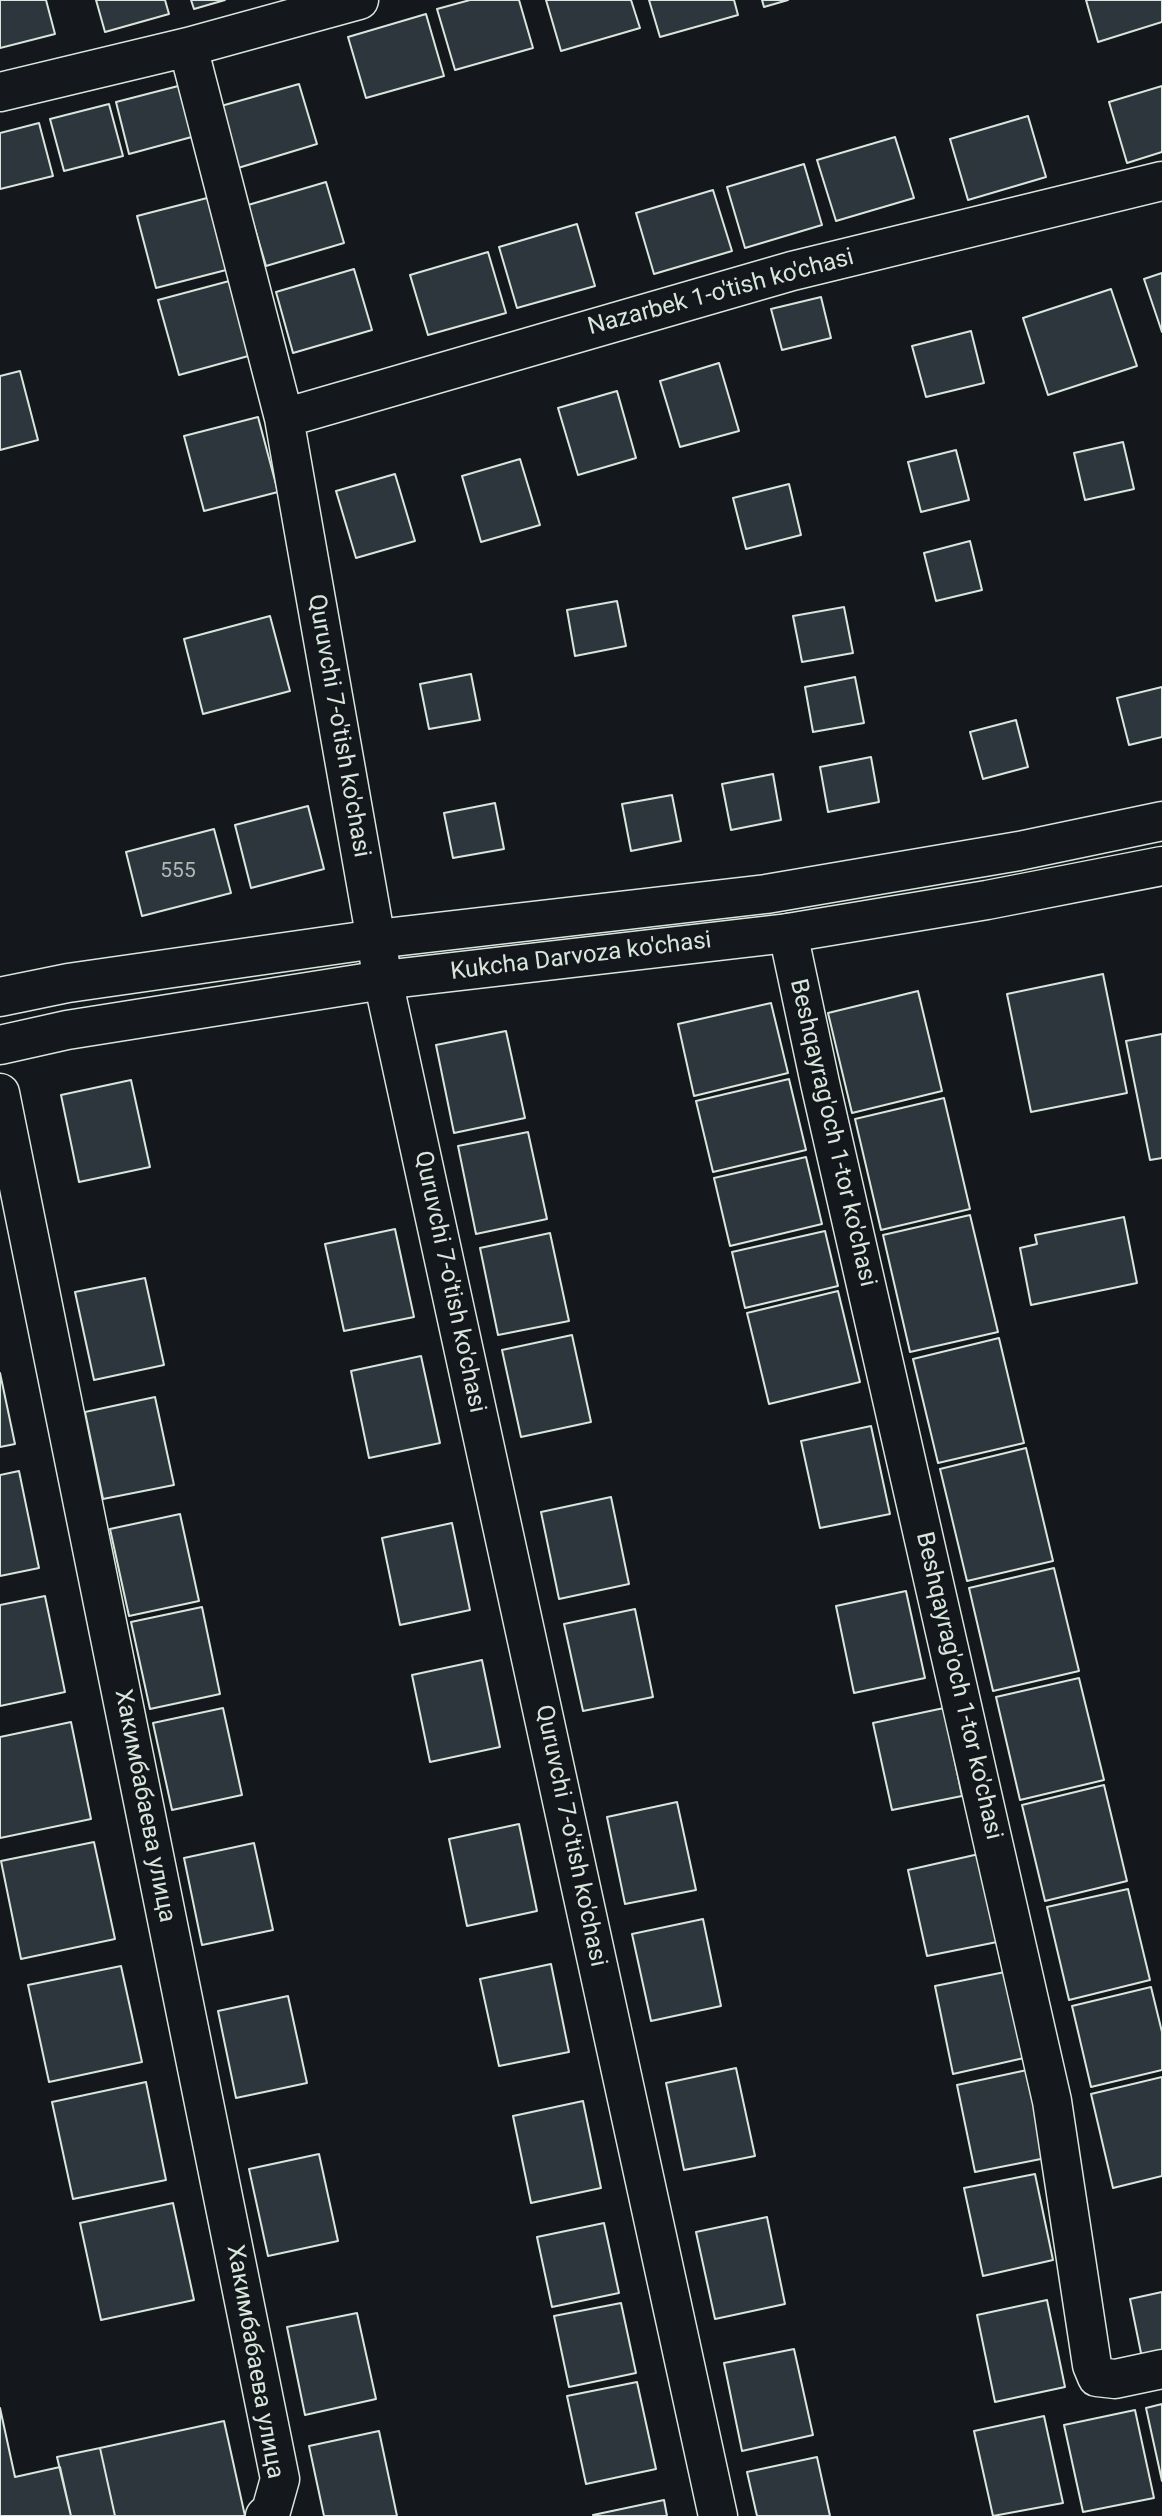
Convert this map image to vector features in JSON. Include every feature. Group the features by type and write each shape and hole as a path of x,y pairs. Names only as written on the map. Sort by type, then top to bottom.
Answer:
{"street":[{"path":"0,92 188,47 359,0"},
{"name":"Quruvchi 7-o'tish ko'chasi","path":"188,47 284,418 383,980 718,2516"},
{"name":"Nazarbek 1-o'tish ko'chasi","path":"284,418 792,271 1162,181"},
{"name":"Kukcha Darvoza ko'chasi","path":"0,997 68,983 376,939 766,894 1019,851 1162,821"},
{"name":"Kukcha Darvoza ko'chasi","path":"0,1045 67,1030 383,980 788,933 987,900 1162,866"},
{"name":"Beshqayrag'och 1-tor ko'chasi","path":"788,933 1052,2101 1092,2365 1097,2377 1115,2379 1162,2369"},
{"name":"Хакимбабаева улица","path":"0,1093 280,2479 271,2511 265,2516"}],"building":[{"path":"0,0 46,0 55,34 0,48"},
{"path":"96,0 165,0 169,14 105,32"},
{"path":"191,0 225,0 194,9"},
{"path":"470,0 519,0 533,48 455,70 437,9"},
{"path":"546,0 631,0 640,28 561,51"},
{"path":"649,0 734,0 738,15 660,37"},
{"path":"762,0 788,0 764,7"},
{"path":"1086,0 1162,0 1162,22 1098,42"},
{"path":"426,14 444,76 366,98 348,37"},
{"path":"186,84 199,135 129,154 116,102"},
{"path":"299,84 317,144 238,168 221,106"},
{"path":"1162,86 1162,152 1127,163 1109,102"},
{"path":"109,104 123,156 64,171 50,119"},
{"path":"1028,116 1046,177 968,200 950,139"},
{"path":"39,123 53,176 0,189 0,133"},
{"path":"895,137 914,198 836,221 817,160"},
{"path":"804,164 822,225 745,248 727,187"},
{"path":"326,182 344,243 266,266 248,205"},
{"path":"713,190 732,251 654,274 636,213"},
{"path":"211,197 230,269 156,288 137,216"},
{"path":"577,224 595,286 517,308 499,247"},
{"path":"488,252 506,313 428,335 410,275"},
{"path":"354,269 372,330 293,353 276,292"},
{"path":"1162,273 1162,332 1144,279"},
{"path":"233,280 252,355 179,375 158,300"},
{"path":"1111,289 1137,366 1048,395 1023,318"},
{"path":"821,297 831,338 782,350 771,309"},
{"path":"971,331 984,383 926,397 912,346"},
{"path":"719,363 739,431 680,447 660,381"},
{"path":"20,371 38,440 0,450 0,376"},
{"path":"617,391 636,458 578,475 558,408"},
{"path":"258,417 278,492 204,511 184,436"},
{"path":"1123,442 1134,489 1085,500 1074,453"},
{"path":"956,450 969,500 921,512 908,462"},
{"path":"520,459 540,525 481,542 462,476"},
{"path":"395,474 415,541 356,558 336,491"},
{"path":"789,484 801,535 746,549 733,498"},
{"path":"970,541 982,590 936,601 924,553"},
{"path":"617,601 626,646 575,656 567,610"},
{"path":"844,607 853,653 802,662 793,616"},
{"path":"270,616 290,691 203,714 184,639"},
{"path":"471,674 480,720 429,729 420,684"},
{"path":"855,677 864,723 813,732 805,687"},
{"path":"1162,687 1162,737 1129,745 1117,698"},
{"path":"1016,720 1028,767 983,779 970,732"},
{"path":"871,757 879,802 828,812 820,767"},
{"path":"773,774 781,820 731,830 722,784"},
{"path":"672,795 681,841 631,851 622,804"},
{"path":"495,803 504,849 453,858 444,813"},
{"path":"308,806 324,869 251,888 235,825"},
{"path":"214,829 231,893 142,916 126,852"},
{"path":"1103,974 1127,1093 1031,1112 1007,994"},
{"path":"918,991 942,1091 852,1113 828,1013"},
{"path":"771,1003 788,1073 694,1096 678,1024"},
{"path":"506,1031 525,1118 454,1133 436,1045"},
{"path":"1162,1034 1162,1158 1150,1160 1126,1041"},
{"path":"789,1079 806,1150 713,1172 696,1101"},
{"path":"131,1080 150,1167 79,1182 61,1095"},
{"path":"944,1098 970,1209 881,1230 855,1119"},
{"path":"528,1132 547,1219 476,1234 458,1146"},
{"path":"806,1157 822,1224 730,1246 714,1178"},
{"path":"970,1215 998,1332 910,1352 883,1235"},
{"path":"1124,1217 1137,1283 1031,1305 1020,1248 1037,1244 1035,1235"},
{"path":"395,1229 414,1317 344,1331 325,1244"},
{"path":"825,1231 838,1286 745,1308 732,1252"},
{"path":"550,1233 569,1321 498,1335 480,1248"},
{"path":"145,1278 164,1365 94,1380 75,1292"},
{"path":"838,1291 860,1382 769,1404 747,1313"},
{"path":"572,1335 591,1422 521,1437 502,1350"},
{"path":"999,1338 1024,1443 938,1463 913,1359"},
{"path":"421,1356 440,1443 369,1458 351,1371"},
{"path":"0,1373 15,1444 0,1447"},
{"path":"155,1397 174,1485 103,1499 85,1412"},
{"path":"871,1426 890,1514 820,1528 801,1441"},
{"path":"1026,1448 1053,1561 967,1581 940,1469"},
{"path":"19,1471 39,1568 0,1576 0,1475"},
{"path":"611,1497 629,1584 559,1599 541,1512"},
{"path":"180,1514 199,1601 129,1616 110,1529"},
{"path":"452,1523 470,1610 400,1625 382,1538"},
{"path":"1054,1568 1079,1671 993,1691 969,1588"},
{"path":"906,1591 925,1678 854,1693 836,1606"},
{"path":"45,1596 65,1692 0,1706 0,1605"},
{"path":"202,1607 220,1694 150,1709 131,1622"},
{"path":"635,1609 653,1697 583,1711 564,1624"},
{"path":"482,1660 500,1747 430,1762 412,1675"},
{"path":"1079,1678 1104,1780 1020,1800 996,1697"},
{"path":"223,1708 242,1795 172,1810 153,1723"},
{"path":"944,1708 962,1796 892,1810 873,1723"},
{"path":"71,1722 91,1819 0,1838 0,1737"},
{"path":"1104,1785 1127,1881 1045,1901 1022,1805"},
{"path":"677,1802 696,1890 625,1904 607,1817"},
{"path":"519,1824 537,1911 467,1926 449,1839"},
{"path":"94,1842 115,1939 21,1959 1,1861"},
{"path":"254,1843 273,1930 202,1945 184,1858"},
{"path":"979,1854 997,1942 927,1956 908,1870"},
{"path":"1128,1889 1150,1980 1069,2000 1047,1907"},
{"path":"703,1919 721,2006 651,2021 632,1934"},
{"path":"551,1964 569,2052 499,2066 480,1979"},
{"path":"121,1966 142,2062 49,2082 28,1985"},
{"path":"1005,1972 1024,2058 953,2074 935,1986"},
{"path":"1151,1987 1162,2032 1162,2070 1091,2087 1072,2006"},
{"path":"288,1996 307,2083 236,2098 218,2011"},
{"path":"736,2068 755,2156 684,2170 666,2083"},
{"path":"1027,2070 1046,2158 975,2172 957,2085"},
{"path":"1162,2077 1162,2176 1113,2188 1091,2094"},
{"path":"146,2082 166,2180 73,2199 52,2102"},
{"path":"583,2101 601,2188 531,2203 513,2116"},
{"path":"319,2154 338,2241 268,2256 249,2169"},
{"path":"1035,2174 1053,2260 983,2276 964,2188"},
{"path":"173,2203 194,2300 101,2320 80,2223"},
{"path":"767,2217 785,2304 715,2319 696,2232"},
{"path":"604,2223 619,2293 552,2307 537,2237"},
{"path":"1162,2292 1162,2354 1142,2358 1130,2299"},
{"path":"1047,2300 1065,2387 995,2402 977,2315"},
{"path":"621,2303 636,2373 569,2387 554,2316"},
{"path":"357,2313 376,2399 305,2415 287,2327"},
{"path":"794,2349 813,2435 742,2451 724,2363"},
{"path":"637,2382 656,2469 586,2484 567,2396"},
{"path":"1162,2404 1162,2481 1146,2408"},
{"path":"0,2408 15,2477 60,2467 71,2516 0,2516"},
{"path":"1135,2410 1154,2498 1083,2512 1064,2425"},
{"path":"1044,2416 1063,2503 993,2516 974,2431"},
{"path":"224,2421 245,2516 115,2516 100,2448"},
{"path":"379,2431 397,2516 324,2516 309,2446"},
{"path":"100,2448 115,2516 71,2516 57,2457"},
{"path":"817,2457 830,2516 757,2516 747,2472"},
{"path":"664,2500 667,2516 593,2515"}]}
